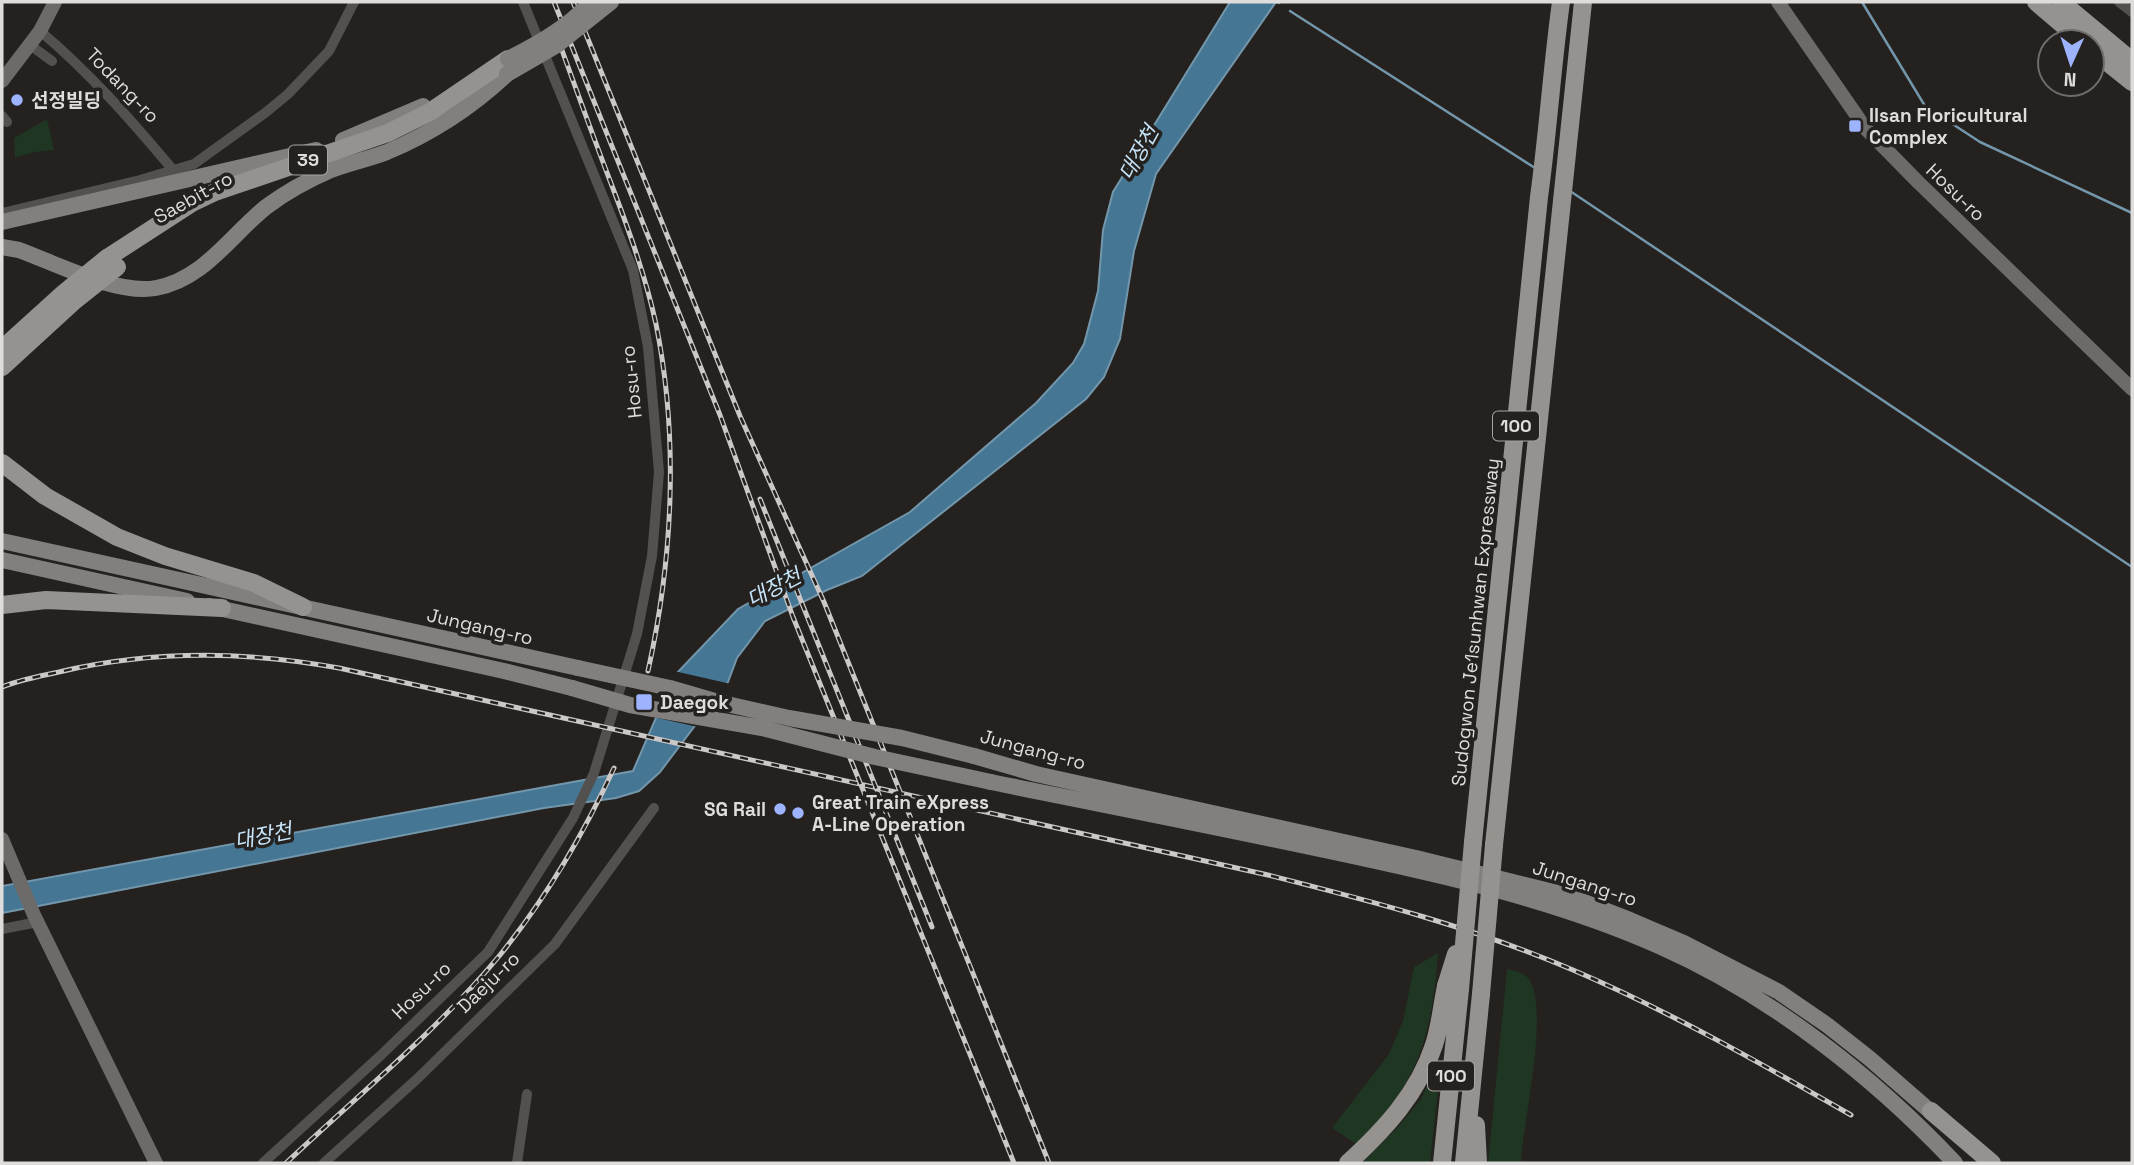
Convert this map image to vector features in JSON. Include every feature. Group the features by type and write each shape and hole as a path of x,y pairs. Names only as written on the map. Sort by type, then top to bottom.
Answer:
{"highway":[{"name":"Sudogwon Je1sunhwan Expressway","path":"1442,1163 1453,988 1466,917 1546,148 1551,69 1561,2"},
{"name":"100","path":"1464,1163 1494,845 1583,2"},
{"path":"2036,2 2067,28"},
{"path":"2062,2 2132,61"},
{"path":"2106,61 2132,82"},
{"name":"Saebit-ro","path":"2,349 64,293 112,263 192,203 215,192 377,137 430,113 507,67"},
{"name":"Saebit-ro","path":"2,367 112,263"},
{"path":"2,463 45,496 117,537 165,556 254,583 303,607"},
{"path":"3,605 58,600 222,608"},
{"path":"1348,1163 1394,1119 1423,1071 1435,1044 1453,988"},
{"path":"1472,1078 1478,1163"},
{"path":"1931,1111 1992,1163"}],"main road":[{"path":"2,81 40,31 55,2"},
{"path":"2,247 19,250 119,288 141,290 181,280 197,272 265,208 296,187 331,170 386,152 431,131 481,99 507,67 579,2"},
{"name":"39","path":"507,67 564,27 591,2"},
{"name":"39","path":"507,67 557,38 601,2"},
{"path":"2,222 311,152 417,110 557,45 611,2"},
{"name":"Hosu-ro","path":"1778,2 1866,129 1917,182 2132,389"},
{"name":"Jungang-ro","path":"2,541 670,688 777,716 902,738 974,755 1036,774 1416,858 1566,895 1684,943 1779,992 1827,1025 1931,1111 1980,1163"},
{"name":"Jungang-ro","path":"2,560 504,671 637,706 762,728 875,757 1396,866 1519,896 1616,928 1664,948 1754,998 1807,1033 1867,1080 1913,1120 1955,1163"},
{"path":"2,839 36,918 156,1163"}],"street":[{"path":"2,213 140,180 194,163 288,94 329,51 354,2"},
{"name":"Hosu-ro","path":"262,1163 379,1057 488,952 573,818 594,773 637,634 652,556 659,472 648,347 633,270 523,2"},
{"path":"2119,2 2132,12"},
{"name":"Todang-ro","path":"40,31 76,64 173,170"},
{"path":"30,45 52,61"},
{"name":"Daeju-ro","path":"324,1163 417,1079 555,944 654,808"},
{"path":"2,929 36,918"},
{"path":"517,1163 527,1094"}],"green space":[{"path":"47,119 54,150 15,158 14,138"},
{"path":"1438,953 1432,1008 1418,1058 1394,1103 1356,1144 1332,1128 1389,1054 1403,1021 1414,967"},
{"path":"1507,969 1523,974 1530,981 1535,997 1536,1042 1521,1163 1488,1163"},
{"path":"1438,1061 1440,1071 1430,1163 1362,1163 1399,1126 1421,1099"}],"water":[{"name":"대장천","path":"1230,2 1276,2 1156,174 1134,251 1120,339 1104,377 1086,399 862,576 765,621 737,658 728,682 660,772 639,791 616,798 544,808 2,913 2,886 633,771 674,676 738,609 910,512 1036,403 1073,363 1084,344 1098,291 1103,230 1113,192"}],"pier":[{"path":"674,671 731,684 698,727 653,717"}],"waterway":[{"path":"1862,2 1925,106 1980,142 2132,213"},
{"path":"1290,11 1535,168"},
{"path":"1570,191 2132,567"}],"railway":[{"path":"554,2 720,415 793,617 1014,1163"},
{"path":"573,2 740,416 824,602 1049,1163"},
{"path":"554,28 641,268 652,305 663,367 670,454 668,542 648,671"},
{"path":"760,499 932,927"},
{"path":"2,687 30,678 94,665 164,657 234,656 304,662 1268,875 1461,928 1573,970 1679,1020 1851,1115"},
{"path":"286,1163 424,1036 500,955 563,865 614,768"}],"place":[{"name":"선정빌딩","path":"17,100"},
{"name":"Ilsan Floricultural Complex","path":"1855,126"},
{"name":"Daegok","path":"644,702"},
{"name":"SG Rail","path":"780,809"},
{"name":"Great Train eXpress A-Line Operation","path":"798,813"}]}
